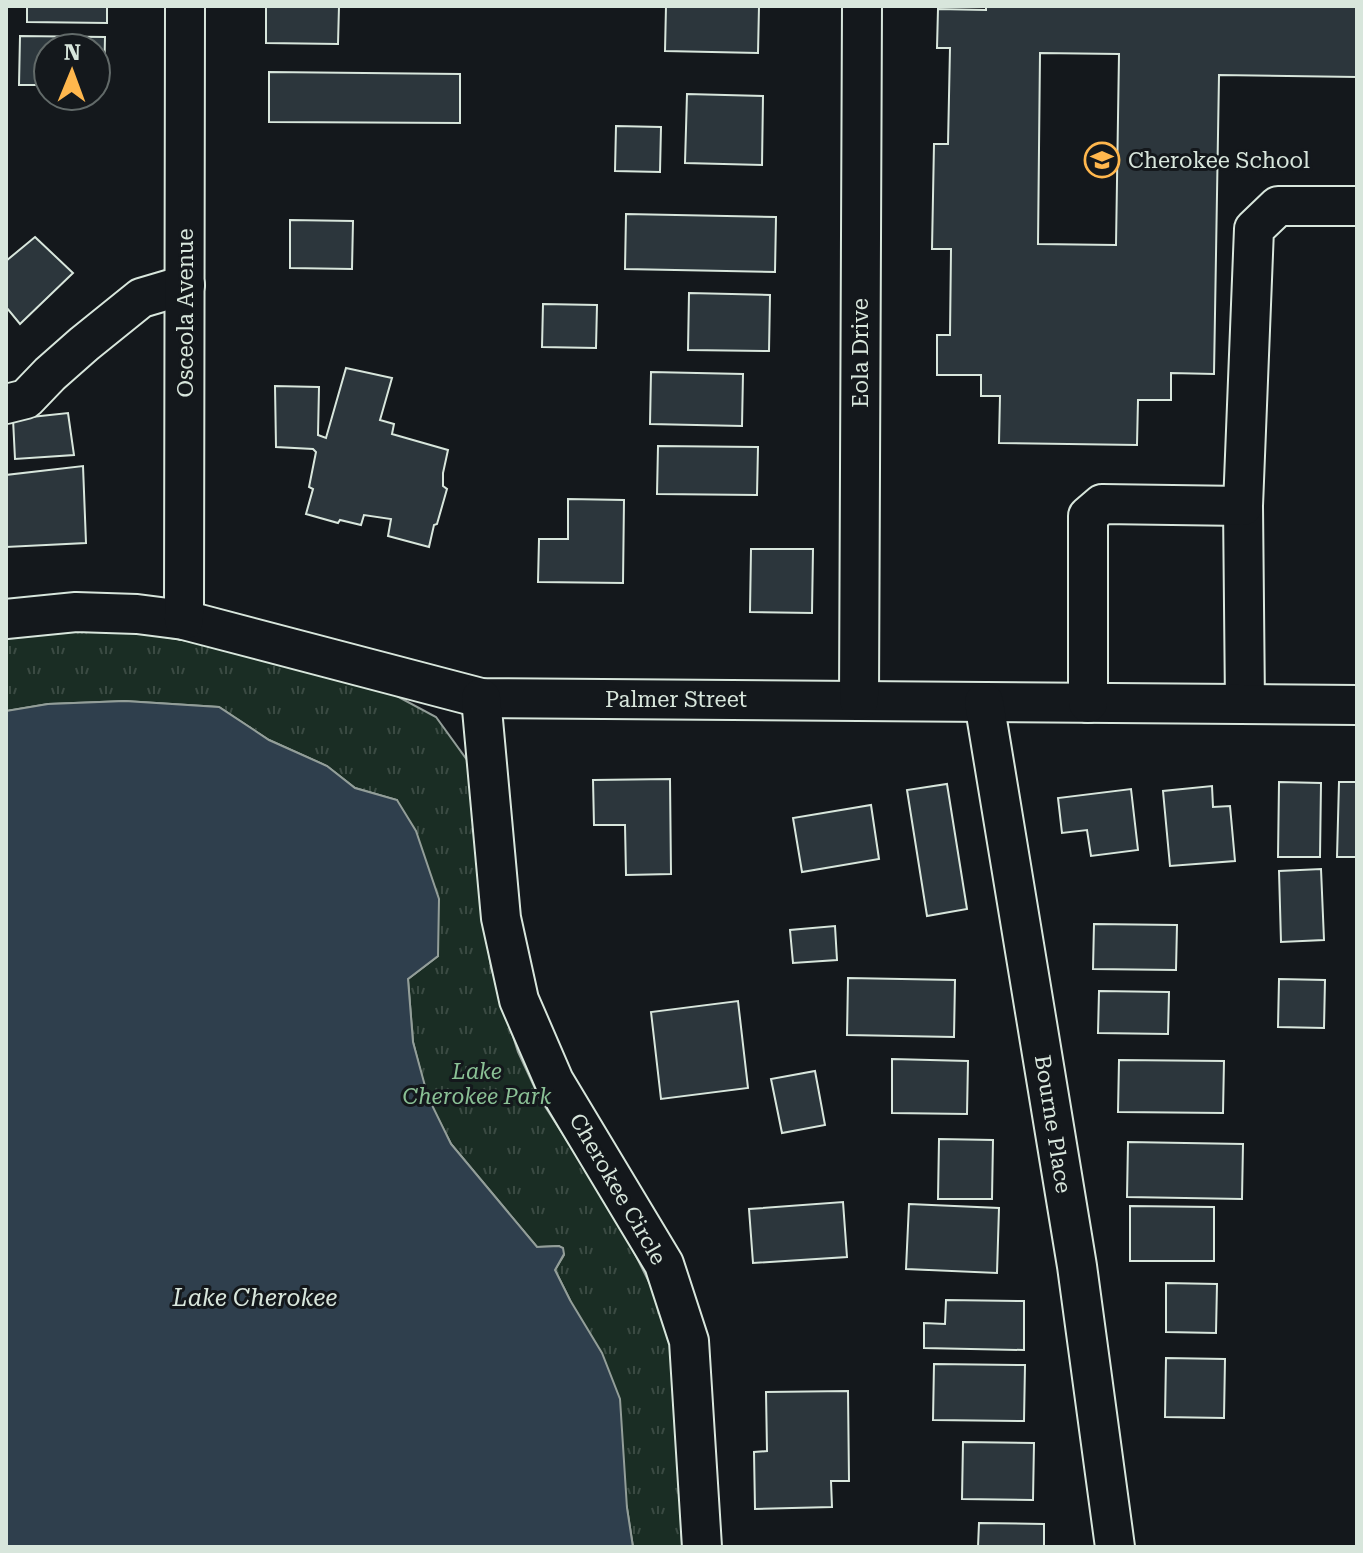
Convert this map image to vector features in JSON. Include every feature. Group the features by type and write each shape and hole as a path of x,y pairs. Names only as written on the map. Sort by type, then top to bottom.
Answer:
{"street":[{"name":"Osceola Avenue","path":"184,620 185,6"},
{"name":"Eola Drive","path":"859,700 862,6"},
{"path":"1245,704 1243,506 1254,229 1278,206 1357,206"},
{"path":"6,404 26,399 73,354 141,298 185,285"},
{"path":"1088,703 1088,516 1102,504 1243,506"},
{"name":"Palmer Street","path":"6,619 76,612 137,614 184,620 481,698 1357,705"},
{"name":"Cherokee Circle","path":"481,698 501,918 519,1000 554,1081 664,1264 689,1341 702,1547"},
{"name":"Bourne Place","path":"984,702 1077,1266 1115,1547"}],"green space":[{"name":"Lake Cherokee Park","path":"37,628 124,630 188,641 393,694 436,717 467,760 491,967 518,1052 539,1097 618,1220 668,1320 677,1402 682,1547 633,1547 627,1508 570,1300 555,1270 564,1255 559,1246 537,1247 451,1144 427,1097 413,1042 408,979 438,956 397,800 355,788 327,766 269,740 219,707 125,701 48,704 6,711 6,635"}],"water":[{"name":"Lake Cherokee","path":"125,701 219,707 269,740 327,766 355,788 397,800 416,831 439,899 438,956 408,979 413,1042 428,1097 451,1144 537,1247 563,1248 564,1254 555,1270 602,1353 620,1399 627,1508 633,1547 6,1547 6,711 48,704"}],"building":[{"path":"27,6 107,6 107,23 27,22"},
{"path":"266,6 339,6 338,44 266,43"},
{"path":"666,6 759,6 758,53 665,51"},
{"path":"986,6 1357,6 1357,77 1219,75 1214,374 1171,373 1171,400 1138,400 1137,445 999,443 1000,396 981,396 981,375 937,375 937,335 950,335 951,249 932,249 934,144 948,144 950,48 937,48 938,9 986,10","holes":["1040,53 1119,54 1116,245 1038,244"]},
{"path":"20,36 32,36 32,85 19,85"},
{"path":"269,72 460,74 460,123 269,122"},
{"path":"687,94 763,96 762,165 685,163"},
{"path":"616,126 661,127 660,172 615,171"},
{"path":"626,214 776,217 775,272 625,269"},
{"path":"290,220 353,221 352,269 290,268"},
{"path":"35,237 73,273 20,324 6,307 6,261"},
{"path":"689,293 770,295 769,351 688,350"},
{"path":"543,304 597,305 596,348 542,347"},
{"path":"346,368 392,378 380,420 394,424 392,434 448,450 443,473 443,486 447,489 429,547 388,536 391,519 364,515 361,525 340,520 338,523 306,514 313,489 309,487 316,452 313,449 276,447 275,386 319,387 318,435 326,438"},
{"path":"651,372 743,374 742,426 650,424"},
{"path":"68,413 74,455 15,459 13,419"},
{"path":"658,446 758,447 757,495 657,494"},
{"path":"83,466 86,543 6,547 6,475"},
{"path":"568,499 624,500 623,583 538,582 539,539 568,539"},
{"path":"751,549 813,549 812,613 750,612"},
{"path":"670,779 671,874 626,875 625,825 594,825 593,780"},
{"path":"1279,782 1321,783 1320,857 1278,857"},
{"path":"1339,782 1357,782 1357,857 1337,857"},
{"path":"947,784 967,909 927,916 907,790"},
{"path":"1212,786 1213,807 1230,806 1235,861 1170,866 1163,791"},
{"path":"1131,789 1138,850 1091,856 1087,830 1062,833 1058,798"},
{"path":"871,805 879,859 802,872 793,818"},
{"path":"1321,869 1324,940 1281,942 1279,871"},
{"path":"1094,924 1177,925 1176,970 1093,969"},
{"path":"835,926 837,960 793,963 790,930"},
{"path":"848,978 955,980 954,1037 847,1035"},
{"path":"1279,979 1325,980 1324,1028 1278,1027"},
{"path":"1099,991 1169,992 1168,1034 1098,1033"},
{"path":"738,1001 748,1088 661,1099 651,1012"},
{"path":"892,1059 968,1061 967,1114 892,1113"},
{"path":"1119,1060 1224,1061 1223,1113 1118,1112"},
{"path":"815,1071 825,1125 782,1133 771,1079"},
{"path":"939,1139 993,1140 992,1199 938,1199"},
{"path":"1128,1142 1243,1144 1242,1199 1127,1197"},
{"path":"843,1202 847,1257 753,1263 749,1209"},
{"path":"909,1204 999,1208 997,1273 906,1269"},
{"path":"1130,1206 1214,1207 1214,1261 1130,1261"},
{"path":"1166,1283 1217,1284 1216,1333 1166,1332"},
{"path":"946,1300 1024,1301 1024,1350 924,1348 924,1323 945,1324"},
{"path":"1166,1358 1225,1359 1224,1418 1165,1417"},
{"path":"934,1364 1025,1365 1024,1421 933,1420"},
{"path":"848,1391 849,1481 831,1481 832,1507 755,1509 754,1452 767,1451 766,1392"},
{"path":"963,1442 1034,1443 1033,1500 962,1499"},
{"path":"979,1523 1044,1524 1044,1547 978,1547"}],"place":[{"name":"Cherokee School","path":"1102,160"}]}
